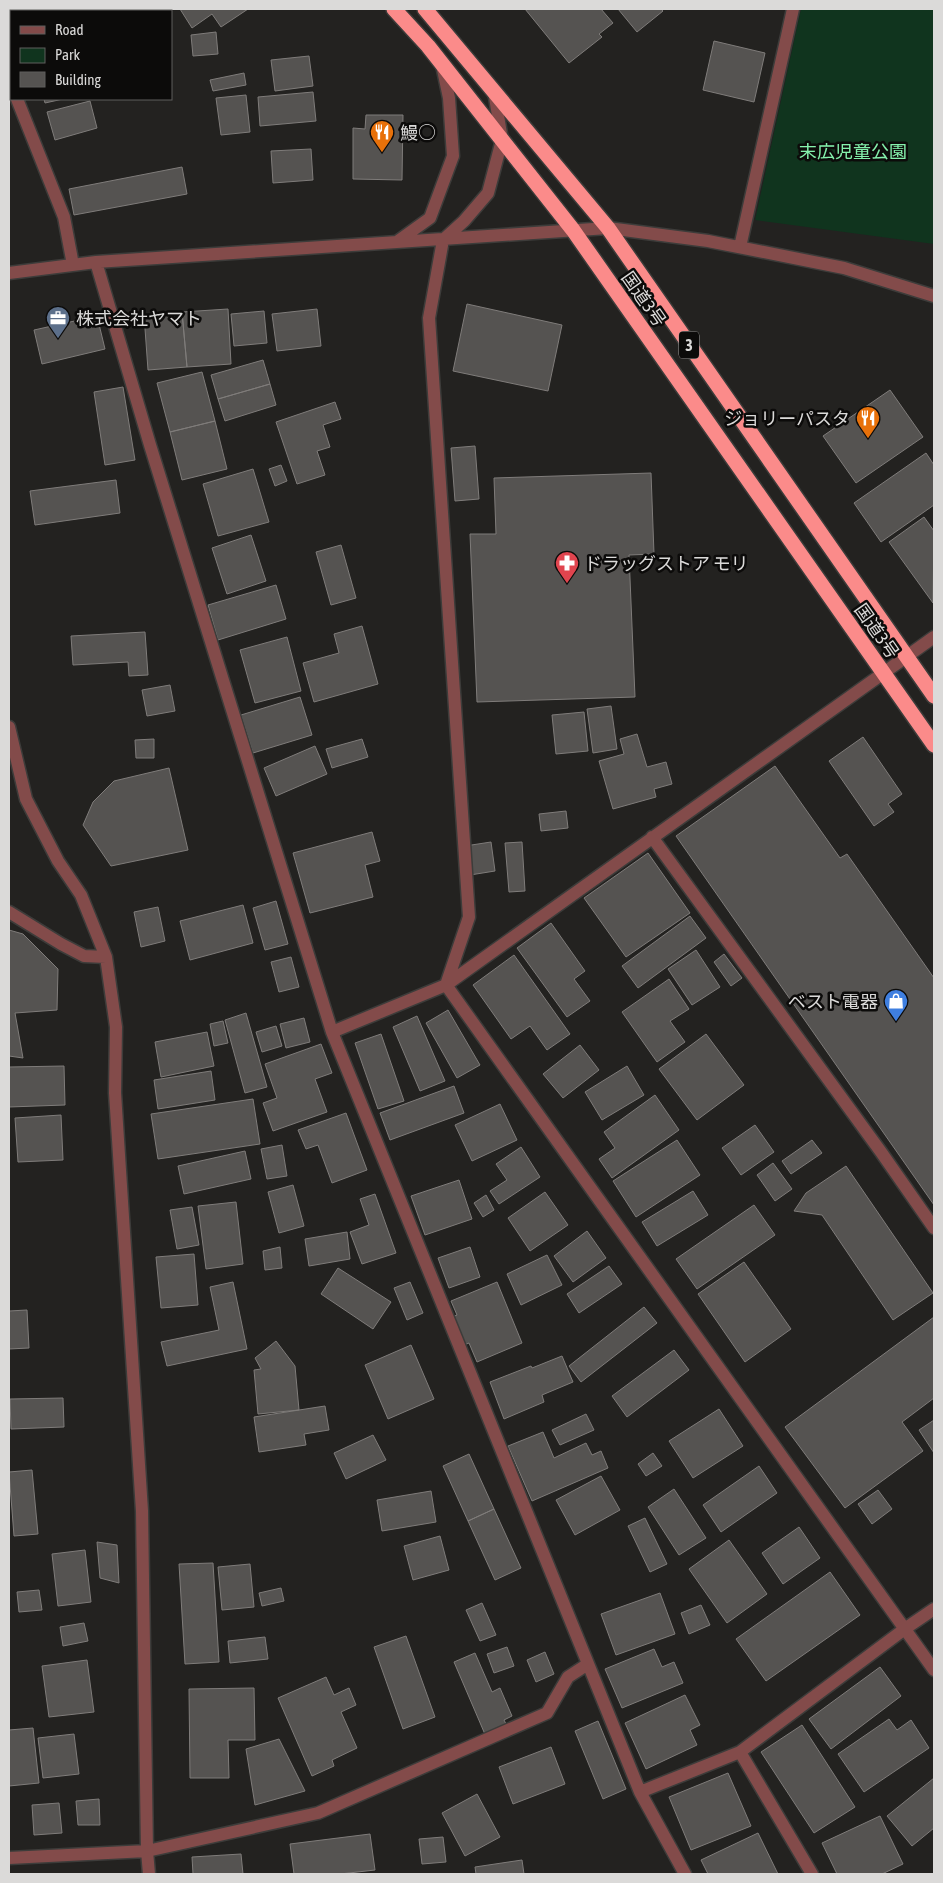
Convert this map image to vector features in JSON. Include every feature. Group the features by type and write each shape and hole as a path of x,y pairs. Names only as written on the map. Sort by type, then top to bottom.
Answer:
{"highway":[{"name":"国道3号","path":"394,9 442,63 573,230 934,745"},
{"name":"国道3号","path":"425,9 608,228 934,696"}],"street":[{"path":"740,247 793,9"},
{"path":"398,241 430,218 454,156 449,98 442,63"},
{"path":"446,985 469,917 429,318 443,240 464,221 488,194 502,140 494,91"},
{"path":"17,100 64,217 73,265"},
{"path":"9,272 96,262 608,228 708,241 844,268 934,296"},
{"path":"96,262 150,445 332,1032 640,1792 685,1874"},
{"path":"332,1032 446,985 652,836 934,637"},
{"path":"9,727 26,799 58,861 81,895 106,957 116,1027 116,1094 142,1511 147,1851 149,1874"},
{"path":"652,836 934,1228"},
{"path":"9,912 84,956 106,957"},
{"path":"446,985 906,1628 934,1670"},
{"path":"640,1792 740,1752 934,1609"},
{"path":"9,1858 147,1851 318,1813 547,1712 568,1677 588,1664"},
{"path":"740,1752 812,1874"}],"green space":[{"name":"末広児童公園","path":"801,9 934,9 934,244 755,220"}],"building":[{"path":"55,9 110,9 102,10"},
{"path":"180,9 248,9 221,27 212,14 192,28"},
{"path":"525,9 601,9 613,23 599,34 602,37 569,63"},
{"path":"618,9 661,9 663,11 637,32"},
{"path":"216,32 218,54 193,56 191,35"},
{"path":"714,41 765,53 754,102 703,90"},
{"path":"309,56 313,86 275,91 271,60"},
{"path":"244,73 246,85 213,91 210,80"},
{"path":"313,92 316,121 260,126 258,97"},
{"path":"246,95 250,132 221,135 216,98"},
{"path":"44,100 58,100 45,103"},
{"path":"90,101 97,128 55,140 47,112"},
{"path":"366,115 403,115 402,180 353,179 353,128 365,129"},
{"path":"311,149 313,180 273,183 271,151"},
{"path":"182,167 187,194 74,215 69,189"},
{"path":"467,304 562,325 548,391 453,371"},
{"path":"228,309 231,364 187,367 182,312"},
{"path":"317,309 321,346 277,351 272,314"},
{"path":"264,311 267,343 234,346 231,314"},
{"path":"182,312 187,367 148,370 144,315"},
{"path":"97,316 105,349 42,364 34,330"},
{"path":"263,360 270,384 218,399 211,375"},
{"path":"202,372 215,421 170,432 157,383"},
{"path":"270,384 276,405 225,421 218,399"},
{"path":"123,387 135,460 105,465 94,392"},
{"path":"890,390 923,437 856,483 823,436"},
{"path":"335,402 341,419 323,425 330,447 317,451 325,475 297,484 276,422"},
{"path":"215,421 227,469 182,480 170,432"},
{"path":"475,446 479,499 455,501 451,448"},
{"path":"926,453 934,465 934,505 881,542 854,503"},
{"path":"281,465 287,481 275,486 269,469"},
{"path":"253,469 269,522 218,536 203,484"},
{"path":"651,473 654,554 629,555 635,697 477,702 470,534 496,534 494,478"},
{"path":"116,480 120,513 35,525 30,491"},
{"path":"924,517 934,531 933,603 889,542"},
{"path":"251,535 266,581 227,594 212,548"},
{"path":"341,545 356,598 331,605 316,552"},
{"path":"276,585 286,619 218,640 208,605"},
{"path":"362,626 378,684 314,702 303,663 339,653 334,634"},
{"path":"145,632 148,675 129,676 128,662 73,665 71,636"},
{"path":"287,637 301,691 255,703 240,650"},
{"path":"170,685 175,711 147,716 142,690"},
{"path":"300,697 312,735 253,753 241,715"},
{"path":"611,706 617,749 593,753 587,709"},
{"path":"584,712 588,751 556,754 552,715"},
{"path":"637,734 647,767 666,762 672,784 654,789 656,797 613,809 599,761 624,754 620,739"},
{"path":"863,737 902,794 888,804 894,812 874,826 829,761"},
{"path":"154,739 154,758 136,758 135,740"},
{"path":"362,739 368,757 332,768 326,749"},
{"path":"315,746 327,774 276,796 264,768"},
{"path":"775,766 840,858 847,854 934,978 934,1205 676,836"},
{"path":"169,768 188,850 111,866 83,825 93,802 114,781"},
{"path":"566,811 568,828 541,831 539,814"},
{"path":"372,832 380,861 365,865 373,897 310,913 293,853"},
{"path":"491,842 495,871 470,875 465,846"},
{"path":"522,842 525,891 509,892 505,843"},
{"path":"648,853 690,913 626,957 584,898"},
{"path":"276,901 288,944 265,950 253,908"},
{"path":"243,905 253,943 190,960 180,921"},
{"path":"158,907 165,941 141,947 134,912"},
{"path":"690,916 706,938 638,988 622,966"},
{"path":"551,923 585,971 574,979 590,1001 567,1017 517,948"},
{"path":"9,930 23,934 58,969 57,1010 15,1013 23,1058 9,1056"},
{"path":"696,950 720,987 692,1005 668,969"},
{"path":"724,954 742,978 731,986 714,962"},
{"path":"514,955 570,1034 547,1050 530,1026 511,1039 473,985"},
{"path":"291,957 299,987 279,992 271,962"},
{"path":"669,979 689,1009 670,1021 685,1042 657,1062 622,1012"},
{"path":"448,1010 480,1065 457,1078 426,1023"},
{"path":"246,1013 267,1087 245,1093 225,1020"},
{"path":"417,1016 445,1081 420,1091 393,1027"},
{"path":"304,1018 310,1042 286,1048 280,1024"},
{"path":"223,1021 228,1043 214,1046 210,1024"},
{"path":"276,1026 282,1046 262,1052 256,1032"},
{"path":"207,1032 214,1066 161,1077 155,1042"},
{"path":"381,1034 404,1101 378,1109 355,1043"},
{"path":"706,1034 744,1085 697,1120 659,1069"},
{"path":"321,1044 332,1073 315,1079 327,1112 273,1131 263,1103 277,1098 265,1064"},
{"path":"580,1045 599,1070 563,1098 543,1074"},
{"path":"64,1066 65,1105 9,1107 9,1067"},
{"path":"627,1066 644,1095 602,1120 585,1092"},
{"path":"211,1071 215,1100 158,1109 154,1080"},
{"path":"454,1086 464,1113 390,1140 380,1113"},
{"path":"655,1095 679,1130 612,1178 599,1159 615,1148 604,1132"},
{"path":"253,1099 260,1144 158,1159 151,1114"},
{"path":"500,1104 517,1140 472,1161 455,1125"},
{"path":"346,1113 367,1170 332,1183 318,1145 306,1149 298,1130"},
{"path":"61,1115 63,1160 18,1162 15,1118"},
{"path":"755,1125 774,1152 741,1175 722,1148"},
{"path":"677,1140 700,1175 636,1217 613,1181"},
{"path":"812,1140 822,1153 791,1174 782,1161"},
{"path":"282,1145 287,1176 267,1179 261,1149"},
{"path":"521,1147 540,1177 499,1204 490,1191 507,1180 496,1164"},
{"path":"245,1151 251,1179 184,1194 178,1166"},
{"path":"773,1163 792,1189 775,1201 757,1175"},
{"path":"846,1166 933,1293 893,1320 822,1215 794,1211 806,1193"},
{"path":"459,1180 472,1219 425,1235 411,1196"},
{"path":"293,1185 304,1226 279,1233 268,1192"},
{"path":"693,1191 708,1215 657,1246 642,1222"},
{"path":"545,1192 568,1225 530,1251 508,1218"},
{"path":"375,1194 396,1253 362,1264 350,1232 369,1225 360,1199"},
{"path":"486,1195 494,1210 483,1217 474,1203"},
{"path":"236,1202 243,1264 206,1269 198,1206"},
{"path":"754,1205 775,1235 697,1289 676,1259"},
{"path":"192,1207 199,1245 177,1249 170,1210"},
{"path":"587,1231 606,1258 573,1282 554,1256"},
{"path":"347,1232 350,1259 309,1266 305,1239"},
{"path":"280,1247 282,1268 265,1270 263,1251"},
{"path":"470,1247 480,1277 449,1288 438,1258"},
{"path":"194,1254 198,1305 161,1308 156,1257"},
{"path":"547,1255 562,1285 521,1305 507,1274"},
{"path":"744,1262 791,1329 745,1362 698,1294"},
{"path":"609,1266 622,1284 579,1313 567,1294"},
{"path":"338,1268 391,1302 373,1329 321,1294"},
{"path":"233,1282 247,1349 167,1366 161,1342 219,1330 210,1287"},
{"path":"410,1282 423,1313 407,1320 394,1288"},
{"path":"497,1282 522,1343 477,1362 469,1343 464,1345 452,1317 457,1315 451,1301"},
{"path":"644,1307 657,1323 581,1382 569,1366"},
{"path":"27,1310 29,1348 9,1349 9,1311"},
{"path":"934,1317 934,1398 902,1422 923,1451 845,1508 785,1427"},
{"path":"276,1341 295,1366 299,1410 258,1414 254,1370 261,1369 255,1358"},
{"path":"411,1345 434,1399 388,1419 365,1365"},
{"path":"674,1350 689,1370 627,1417 612,1396"},
{"path":"562,1356 573,1382 542,1395 544,1402 504,1419 490,1382"},
{"path":"63,1398 64,1427 11,1429 10,1399"},
{"path":"325,1406 329,1430 304,1434 306,1445 259,1452 254,1417"},
{"path":"719,1409 743,1446 693,1478 669,1441"},
{"path":"586,1414 594,1430 560,1445 552,1430"},
{"path":"934,1420 934,1453 919,1430"},
{"path":"543,1432 554,1458 586,1443 592,1455 601,1451 608,1468 532,1501 508,1446"},
{"path":"373,1435 386,1460 346,1479 334,1453"},
{"path":"653,1453 662,1466 646,1476 638,1464"},
{"path":"469,1454 494,1509 468,1521 443,1466"},
{"path":"759,1466 777,1493 721,1532 703,1505"},
{"path":"32,1470 38,1534 14,1536 9,1472"},
{"path":"601,1476 620,1510 575,1535 556,1500"},
{"path":"674,1489 706,1538 679,1555 648,1507"},
{"path":"878,1490 892,1509 872,1524 858,1504"},
{"path":"431,1491 436,1522 382,1531 377,1500"},
{"path":"494,1509 521,1568 495,1580 468,1521"},
{"path":"645,1518 667,1564 650,1572 628,1526"},
{"path":"799,1527 820,1558 783,1584 762,1553"},
{"path":"440,1536 449,1570 413,1580 404,1546"},
{"path":"729,1540 767,1594 727,1623 689,1569"},
{"path":"97,1542 117,1545 119,1583 100,1578"},
{"path":"85,1550 91,1602 58,1606 52,1554"},
{"path":"213,1563 219,1662 185,1664 179,1564"},
{"path":"250,1564 254,1607 222,1610 218,1567"},
{"path":"830,1572 860,1615 766,1681 736,1639"},
{"path":"281,1588 284,1601 262,1606 259,1593"},
{"path":"39,1590 42,1610 19,1612 17,1592"},
{"path":"660,1593 675,1634 616,1655 601,1614"},
{"path":"482,1603 496,1635 480,1641 466,1610"},
{"path":"701,1605 710,1625 689,1634 681,1613"},
{"path":"84,1623 88,1641 63,1646 60,1627"},
{"path":"406,1636 435,1717 403,1729 374,1647"},
{"path":"265,1637 268,1659 230,1663 228,1641"},
{"path":"507,1647 514,1666 494,1673 487,1654"},
{"path":"654,1649 662,1667 674,1662 683,1683 622,1708 605,1669"},
{"path":"545,1652 554,1674 536,1682 527,1660"},
{"path":"475,1653 492,1692 500,1688 512,1716 504,1720 509,1730 487,1739 454,1662"},
{"path":"87,1660 94,1712 49,1717 42,1666"},
{"path":"880,1667 901,1696 831,1749 809,1719"},
{"path":"326,1677 334,1695 349,1688 356,1705 341,1712 357,1748 332,1760 334,1766 312,1776 278,1698"},
{"path":"254,1688 255,1740 228,1740 229,1778 190,1778 189,1689"},
{"path":"685,1695 700,1725 690,1730 697,1745 646,1769 625,1723"},
{"path":"889,1719 897,1730 911,1720 929,1748 864,1792 838,1754"},
{"path":"598,1721 626,1789 603,1799 575,1731"},
{"path":"802,1725 855,1807 814,1833 761,1752"},
{"path":"33,1728 39,1783 9,1786 9,1730"},
{"path":"74,1734 79,1774 43,1778 38,1738"},
{"path":"279,1739 305,1791 255,1805 246,1749"},
{"path":"551,1747 565,1784 513,1804 499,1767"},
{"path":"728,1773 751,1826 691,1850 669,1797"},
{"path":"934,1778 934,1828 912,1846 887,1816"},
{"path":"477,1794 500,1837 465,1856 442,1813"},
{"path":"99,1799 100,1825 78,1825 76,1801"},
{"path":"59,1803 62,1833 34,1835 32,1805"},
{"path":"880,1816 903,1864 882,1874 837,1874 822,1843"},
{"path":"758,1833 778,1874 708,1874 701,1860"},
{"path":"370,1834 375,1870 340,1874 294,1874 290,1844"},
{"path":"443,1837 446,1862 422,1864 419,1839"},
{"path":"241,1854 243,1874 193,1874 192,1857"},
{"path":"522,1860 524,1874 476,1874 475,1867"}],"place":[{"name":"鰻○","path":"382,153"},
{"name":"株式会社ヤマト","path":"58,339"},
{"name":"ジョリーパスタ","path":"868,439"},
{"name":"ドラッグストア モリ","path":"567,584"},
{"name":"ベスト電器","path":"896,1022"}]}
